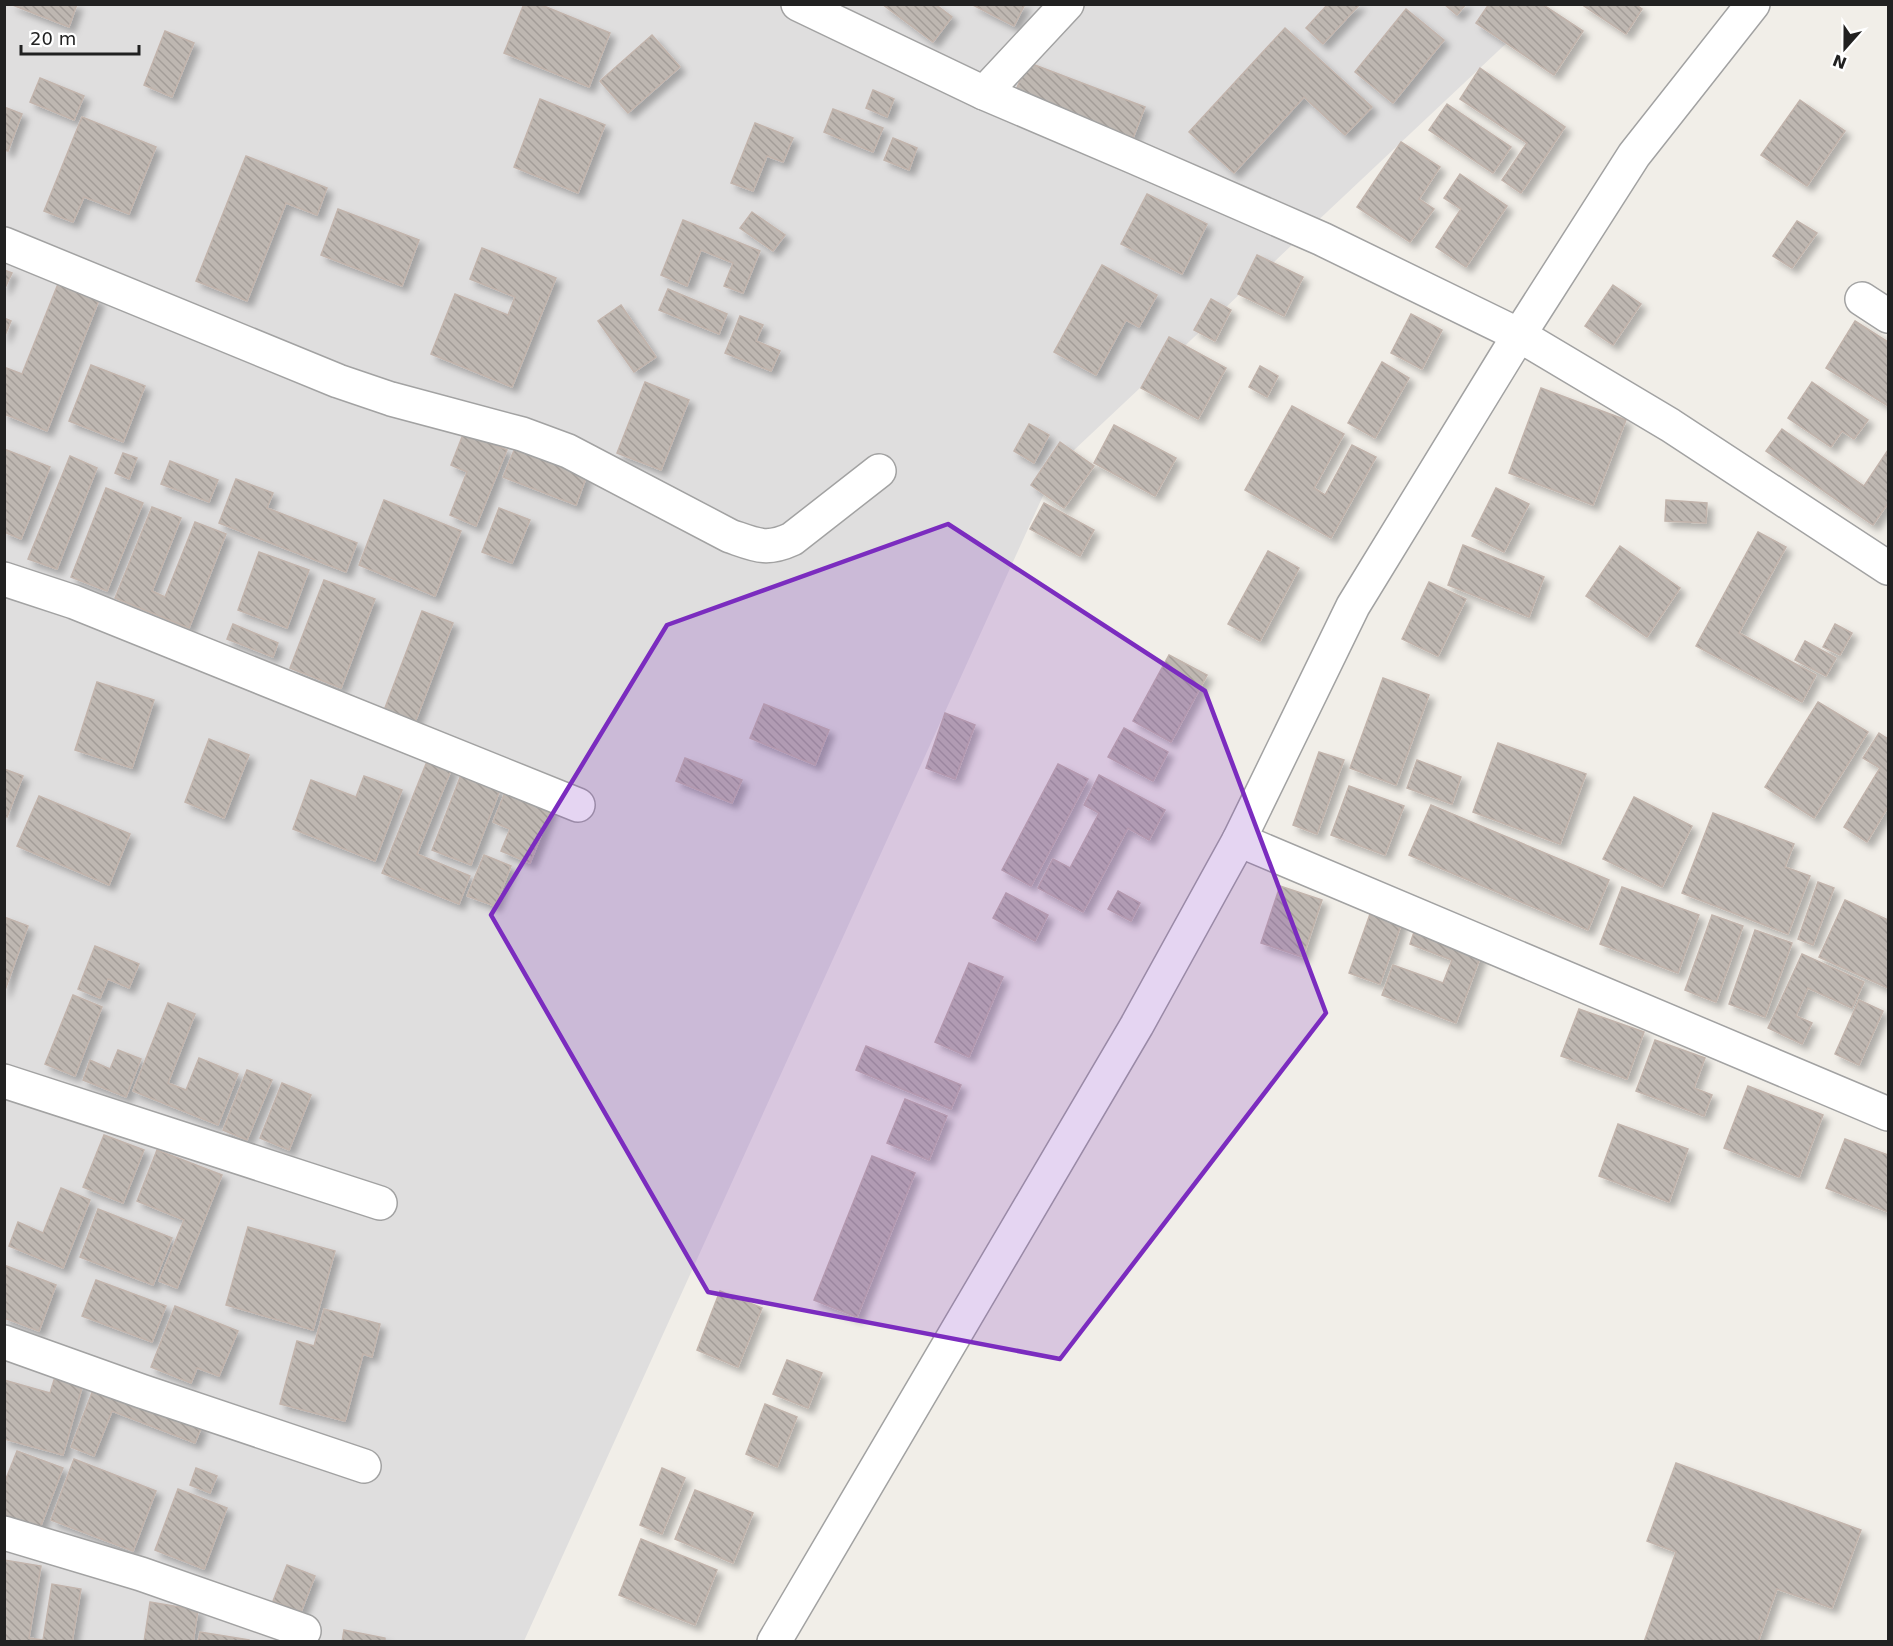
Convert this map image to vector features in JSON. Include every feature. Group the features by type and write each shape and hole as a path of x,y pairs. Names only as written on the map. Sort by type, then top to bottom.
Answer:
{"street":[{"path":"798,4 984,93 1322,239 1519,335 1670,425 1888,568"},
{"path":"984,93 1067,4"},
{"path":"774,1641 1137,1025 1239,840 1353,606 1519,335 1634,155 1753,4"},
{"path":"4,244 339,381 391,399 522,434 568,451 730,536 757,545 776,546 792,539 879,471"},
{"path":"4,579 74,602 578,805"},
{"path":"1239,840 1888,1114"},
{"path":"4,1081 380,1203"},
{"path":"4,1342 364,1466"},
{"path":"4,1533 141,1574 304,1631"}],"highlighted area":[{"path":"948,524 1205,691 1326,1013 1060,1359 708,1292 491,915 667,625"}],"shaded area":[{"path":"5,5 1547,5 1056,467 524,1641 5,1642"}],"building":[{"path":"10,4 77,4 69,27"},
{"path":"524,4 539,4 610,33 589,87 504,53"},
{"path":"882,4 935,4 952,17 933,42"},
{"path":"971,4 1025,4 1014,26"},
{"path":"1328,4 1360,4 1323,44 1306,28"},
{"path":"1444,4 1466,4 1457,15"},
{"path":"1489,4 1542,4 1583,31 1554,75 1476,23"},
{"path":"1581,4 1635,4 1642,9 1626,34"},
{"path":"1406,9 1444,40 1393,103 1355,72"},
{"path":"1285,28 1372,107 1345,135 1304,97 1234,173 1189,132"},
{"path":"165,31 194,43 172,97 144,85"},
{"path":"652,35 680,67 628,113 600,81"},
{"path":"1027,62 1145,107 1133,138 1015,93"},
{"path":"1480,68 1565,127 1521,193 1502,180 1527,143 1460,99"},
{"path":"40,78 84,96 74,120 30,102"},
{"path":"873,90 894,99 887,117 866,108"},
{"path":"540,99 605,125 578,193 514,167"},
{"path":"1800,100 1845,131 1807,186 1761,155"},
{"path":"1447,104 1511,147 1493,173 1429,130"},
{"path":"4,107 22,114 8,151 4,150"},
{"path":"833,109 883,128 873,152 824,132"},
{"path":"82,117 156,147 129,214 84,197 73,222 44,211"},
{"path":"755,123 793,138 783,162 767,156 753,191 731,183"},
{"path":"893,138 917,148 909,170 884,160"},
{"path":"1401,142 1440,167 1419,199 1434,209 1410,242 1357,207"},
{"path":"246,156 327,188 317,215 286,203 247,301 196,281"},
{"path":"1460,174 1507,206 1466,267 1436,247 1461,209 1444,198"},
{"path":"1147,194 1207,224 1182,274 1121,244"},
{"path":"338,209 419,240 402,286 321,255"},
{"path":"752,212 785,235 773,251 740,228"},
{"path":"683,220 760,251 743,293 724,286 733,263 701,250 687,286 661,275"},
{"path":"1797,221 1817,233 1792,268 1773,256"},
{"path":"482,248 556,278 512,387 431,354 455,294 508,315 515,297 470,279"},
{"path":"1257,255 1303,277 1284,316 1238,294"},
{"path":"1102,265 1157,295 1139,327 1126,320 1096,375 1054,352"},
{"path":"4,270 12,273 4,290"},
{"path":"58,284 99,300 47,431 4,414 4,367 22,374"},
{"path":"1613,285 1641,304 1613,345 1585,326"},
{"path":"668,289 727,314 719,334 659,310"},
{"path":"1211,299 1231,310 1215,341 1194,330"},
{"path":"621,305 656,357 634,372 598,321"},
{"path":"1411,314 1442,330 1422,369 1391,353"},
{"path":"740,316 763,325 756,341 780,351 771,371 725,353"},
{"path":"4,318 11,321 4,338"},
{"path":"1855,321 1888,342 1888,406 1826,368"},
{"path":"1169,337 1226,368 1198,419 1141,388"},
{"path":"1382,362 1409,378 1375,438 1348,423"},
{"path":"91,365 145,386 123,442 69,421"},
{"path":"1260,366 1278,376 1267,397 1249,387"},
{"path":"645,382 689,400 661,470 617,453"},
{"path":"1812,382 1868,420 1854,439 1842,431 1831,447 1788,418"},
{"path":"1541,388 1626,420 1593,505 1509,473"},
{"path":"1292,406 1344,434 1314,488 1325,495 1352,445 1376,457 1331,538 1245,490"},
{"path":"1029,424 1049,435 1034,463 1014,451"},
{"path":"1114,425 1176,458 1155,496 1094,463"},
{"path":"1782,429 1864,486 1888,450 1888,503 1873,525 1766,451"},
{"path":"464,432 507,450 476,526 450,515 467,472 451,465"},
{"path":"1060,442 1094,466 1064,508 1031,485"},
{"path":"515,448 587,475 576,505 503,477"},
{"path":"4,449 50,467 21,539 4,532"},
{"path":"123,453 137,458 129,479 115,473"},
{"path":"70,456 97,468 57,569 28,559"},
{"path":"170,461 218,480 209,502 161,484"},
{"path":"236,479 273,493 267,508 357,543 346,572 219,523"},
{"path":"106,488 143,503 107,591 71,577"},
{"path":"1496,488 1529,504 1504,552 1472,536"},
{"path":"384,500 461,531 435,596 359,565"},
{"path":"1666,500 1707,503 1706,523 1665,521"},
{"path":"1044,503 1094,530 1080,556 1030,529"},
{"path":"152,507 181,518 152,591 165,597 195,522 226,534 189,628 115,598"},
{"path":"499,508 530,520 512,563 482,552"},
{"path":"1758,532 1786,547 1739,633 1816,675 1802,702 1696,646"},
{"path":"1463,545 1544,577 1529,617 1448,585"},
{"path":"1620,546 1680,588 1647,637 1586,596"},
{"path":"1268,551 1299,568 1260,641 1228,624"},
{"path":"259,552 309,570 287,628 238,610"},
{"path":"324,580 375,599 341,688 290,668"},
{"path":"1429,582 1466,599 1438,656 1402,639"},
{"path":"422,611 453,623 414,725 383,713"},
{"path":"233,624 278,643 273,657 227,639"},
{"path":"1835,624 1852,633 1840,655 1823,647"},
{"path":"1805,641 1836,658 1826,676 1795,660"},
{"path":"1169,655 1207,675 1171,742 1133,721"},
{"path":"1383,678 1429,695 1396,785 1350,768"},
{"path":"97,682 154,700 132,768 75,750"},
{"path":"1818,702 1868,732 1814,818 1765,787"},
{"path":"764,704 829,730 815,765 750,738"},
{"path":"945,713 975,725 955,779 926,768"},
{"path":"1124,728 1168,752 1153,781 1108,757"},
{"path":"1879,733 1888,739 1888,807 1867,842 1844,827 1880,768 1863,758"},
{"path":"209,739 249,755 224,818 185,802"},
{"path":"1498,743 1586,774 1560,844 1473,812"},
{"path":"1319,752 1344,760 1317,834 1293,825"},
{"path":"685,758 742,780 732,803 676,781"},
{"path":"428,759 452,768 417,854 470,876 459,904 382,873"},
{"path":"1417,760 1461,777 1452,804 1407,788"},
{"path":"1058,764 1088,779 1031,886 1002,870"},
{"path":"4,769 23,776 7,817 4,816"},
{"path":"461,775 500,790 471,865 432,850"},
{"path":"1099,775 1165,810 1149,840 1128,828 1083,912 1038,888 1053,859 1070,868 1099,813 1084,805"},
{"path":"364,776 402,790 375,861 293,829 311,780 356,797"},
{"path":"1349,786 1404,806 1385,855 1331,835"},
{"path":"506,790 552,808 530,863 501,851 510,829 493,822"},
{"path":"39,796 130,834 109,885 17,846"},
{"path":"1634,797 1692,826 1662,887 1603,859"},
{"path":"1431,805 1609,880 1588,930 1409,855"},
{"path":"1713,813 1794,844 1785,867 1810,876 1788,934 1682,893"},
{"path":"484,855 511,866 495,906 467,896"},
{"path":"1818,882 1834,888 1813,945 1798,939"},
{"path":"1280,886 1322,900 1303,957 1261,943"},
{"path":"1622,887 1699,915 1678,973 1600,944"},
{"path":"1118,891 1140,903 1131,921 1108,909"},
{"path":"1006,893 1048,915 1035,941 993,918"},
{"path":"1845,900 1888,920 1888,988 1819,957"},
{"path":"1374,903 1405,914 1380,984 1349,973"},
{"path":"1712,915 1743,926 1716,1002 1685,990"},
{"path":"4,917 28,926 4,993"},
{"path":"1416,926 1483,950 1456,1023 1382,995 1393,965 1443,983 1452,960 1410,944"},
{"path":"1755,930 1792,943 1765,1017 1729,1004"},
{"path":"95,946 139,964 129,988 108,979 100,998 78,989"},
{"path":"1802,954 1864,982 1852,1008 1808,988 1796,1016 1812,1023 1802,1044 1768,1028"},
{"path":"969,963 1003,977 969,1057 935,1042"},
{"path":"73,995 102,1007 75,1076 45,1064"},
{"path":"1859,1000 1883,1011 1859,1065 1835,1054"},
{"path":"168,1003 195,1014 168,1083 186,1090 199,1058 238,1074 218,1125 133,1091"},
{"path":"1579,1009 1644,1032 1627,1079 1561,1056"},
{"path":"1655,1040 1705,1058 1694,1088 1712,1095 1704,1116 1636,1091"},
{"path":"866,1046 961,1085 951,1109 856,1070"},
{"path":"118,1050 141,1059 126,1097 83,1080 90,1060 110,1069"},
{"path":"247,1070 272,1080 247,1140 223,1130"},
{"path":"282,1083 311,1095 289,1150 260,1138"},
{"path":"1748,1086 1823,1115 1799,1177 1724,1148"},
{"path":"905,1099 947,1116 929,1160 887,1143"},
{"path":"1618,1124 1688,1149 1669,1202 1599,1176"},
{"path":"104,1135 144,1150 123,1203 83,1187"},
{"path":"1845,1139 1888,1155 1888,1212 1826,1188"},
{"path":"157,1150 222,1175 177,1288 159,1281 184,1220 137,1201"},
{"path":"872,1156 915,1173 857,1317 814,1300"},
{"path":"61,1188 90,1200 63,1268 9,1246 18,1222 43,1233"},
{"path":"98,1209 172,1238 153,1285 80,1257"},
{"path":"248,1227 335,1251 313,1330 226,1305"},
{"path":"4,1265 56,1285 39,1331 4,1318"},
{"path":"96,1280 166,1306 152,1342 82,1316"},
{"path":"720,1291 762,1308 738,1367 697,1350"},
{"path":"175,1306 238,1331 219,1376 197,1368 191,1383 151,1367"},
{"path":"324,1309 380,1324 372,1357 363,1354 345,1421 280,1404 297,1341 314,1346"},
{"path":"787,1360 822,1373 808,1408 773,1394"},
{"path":"55,1377 83,1384 63,1455 4,1439 4,1380 50,1393"},
{"path":"95,1385 202,1426 195,1443 112,1411 94,1456 71,1447"},
{"path":"765,1404 797,1417 777,1467 746,1454"},
{"path":"17,1451 63,1468 40,1528 4,1515 4,1484"},
{"path":"74,1459 156,1491 133,1551 51,1520"},
{"path":"1676,1463 1861,1530 1832,1608 1777,1589 1758,1642 1644,1642 1676,1552 1647,1541"},
{"path":"196,1468 217,1476 210,1493 190,1485"},
{"path":"662,1468 685,1478 662,1534 640,1525"},
{"path":"178,1489 227,1508 204,1569 155,1550"},
{"path":"695,1490 753,1513 733,1563 675,1539"},
{"path":"641,1539 717,1570 695,1625 619,1595"},
{"path":"4,1560 41,1566 29,1638 43,1640 52,1584 81,1589 72,1642 4,1642"},
{"path":"287,1565 315,1576 301,1612 273,1601"},
{"path":"150,1602 198,1610 193,1642 144,1642"},
{"path":"344,1630 385,1638 385,1642 342,1642"},
{"path":"200,1632 249,1640 249,1642 198,1642"}]}
